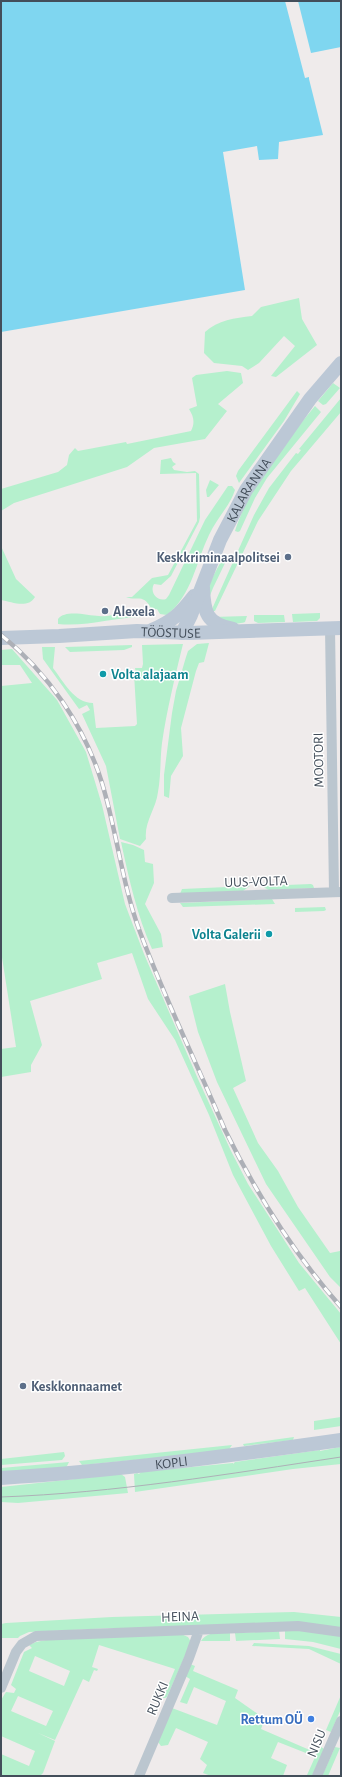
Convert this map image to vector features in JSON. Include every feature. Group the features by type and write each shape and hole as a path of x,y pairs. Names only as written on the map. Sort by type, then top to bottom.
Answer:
{"street":[{"name":"KALARANNA","path":"182,633 191,615 220,540 246,490 310,399 341,363"},
{"path":"150,631 169,622 184,609 202,584"},
{"path":"202,584 205,611 212,620 218,625 226,628 248,632"},
{"name":"TÖÖSTUSE","path":"1,638 150,631 182,633 248,632 336,628"},
{"name":"MOOTORI","path":"336,628 338,892"},
{"name":"UUS-VOLTA","path":"172,898 338,892"},
{"name":"KOPLI","path":"1,1478 129,1467 341,1440"},
{"name":"HEINA","path":"1,1688 16,1652 22,1644 36,1636 298,1626 341,1632"},
{"name":"RUKKI","path":"139,1776 189,1658 199,1630"},
{"name":"NISU","path":"317,1776 341,1721"}],"green space":[{"path":"299,298 302,319 317,345 276,377 271,376 295,346 284,336 259,363 248,370 242,366 214,363 204,353 205,332 215,325 233,319 252,316 261,307"},
{"path":"227,371 241,373 243,383 218,404 227,411 205,439 154,448 127,467 14,503 1,511 1,489 58,472 67,465 69,455 75,448 78,451 126,442 127,444 191,431 193,420 189,409 197,406 192,378 196,375"},
{"path":"333,383 340,388 326,404 323,405 318,401"},
{"path":"297,391 300,394 284,421 239,483 236,476 238,471"},
{"path":"341,398 341,412 291,471 258,521 215,611 213,611 212,609 254,515 269,488 296,453 298,454 301,450 299,449"},
{"path":"315,406 321,412 267,478 255,498 240,531 235,531 249,498 269,465"},
{"path":"171,458 176,464 172,467 174,470 187,472 195,471 199,474 200,517 199,522 171,576 161,585 154,584 153,593 157,598 163,600 169,595 205,520 228,486 232,486 235,490 230,502 215,523 204,545 188,588 175,607 167,615 160,614 157,609 152,610 149,604 143,599 126,597 132,597 152,578 168,575 197,521 196,473 160,474 161,460"},
{"path":"210,480 219,485 209,497 207,497 206,490"},
{"path":"1,546 16,579 35,597 32,601 20,604 1,600"},
{"path":"223,558 226,561 207,603 209,585"},
{"path":"121,612 138,613 143,617 69,625 58,624 58,619 66,614 105,616"},
{"path":"320,613 320,618 317,621 293,622 292,614"},
{"path":"254,615 284,615 285,622 258,623 254,621"},
{"path":"247,616 245,622 241,623 228,622 212,617"},
{"path":"209,643 204,662 199,663 196,671 181,728 183,756 171,776 169,798 164,796 164,775 176,691 188,651 197,644"},
{"path":"183,644 164,730 157,798 148,821 146,839 140,846 120,839 106,766 82,714 90,710 87,705 79,709 43,659 42,647 55,647 53,668 75,696 80,700 93,703 96,728 135,726 137,724 134,674 136,673 135,668 142,668 142,645"},
{"path":"132,645 132,647 124,650 70,652 65,647"},
{"path":"12,649 57,700 86,752 102,805 125,904 144,954 198,1079 248,1184 299,1263 341,1314 341,1344 305,1288 299,1291 271,1246 233,1175 209,1115 175,1040 148,999 132,953 97,963 102,979 30,1001 42,1045 31,1065 31,1072 1,1077 1,1049 16,1047 1,951 1,686 32,683 20,665 1,665 1,650"},
{"path":"121,842 144,850 145,862 153,864 154,883 145,904 161,934 163,947 152,949 134,897"},
{"path":"311,884 314,888 269,890 261,886"},
{"path":"250,886 243,891 180,894 182,889"},
{"path":"272,899 275,904 183,907 180,903"},
{"path":"325,907 326,910 324,911 295,912 295,908"},
{"path":"225,984 246,1081 233,1088 258,1143 278,1171 298,1207 330,1253 340,1251 341,1288 330,1277 266,1184 217,1082 198,1032 189,996"},
{"path":"341,1417 341,1426 314,1430 314,1421"},
{"path":"294,1437 293,1440 244,1446 243,1444"},
{"path":"232,1445 228,1451 82,1465 79,1461"},
{"path":"340,1447 341,1464 293,1469 135,1492 134,1474 139,1474 141,1472 233,1464 235,1462"},
{"path":"64,1452 65,1456 62,1460 1,1465 1,1459"},
{"path":"69,1462 66,1468 1,1473 1,1468"},
{"path":"121,1474 125,1477 128,1493 18,1503 1,1502 1,1487"},
{"path":"294,1612 341,1617 341,1628 113,1628 29,1632 18,1638 1,1638 1,1624 6,1623 112,1617"},
{"path":"279,1631 280,1639 236,1641 235,1633"},
{"path":"285,1631 302,1631 341,1635 341,1649 313,1642 285,1639"},
{"path":"230,1632 230,1641 201,1641 210,1634"},
{"path":"181,1634 188,1637 191,1642 167,1697 165,1698 163,1698 175,1669 99,1645 92,1667 98,1669 97,1671 94,1670 89,1682 83,1679 55,1740 38,1733 55,1741 43,1773 40,1776 1,1776 1,1754 29,1766 35,1751 1,1736 1,1700 6,1692 14,1693 16,1689 11,1685 24,1652 32,1648 29,1645 46,1640","holes":["35,1656 70,1671 64,1686 29,1671","18,1696 53,1711 46,1726 11,1711"]},
{"path":"254,1643 309,1646 341,1654 341,1664 309,1649 252,1646"},
{"path":"190,1664 195,1666 193,1671 238,1690 235,1698 265,1719 261,1729 312,1751 311,1755 278,1742 271,1758 287,1765 283,1776 211,1776 203,1773 207,1765 200,1759 208,1742 176,1728 168,1745 161,1746 158,1742 172,1708 217,1725 226,1701 194,1687 187,1704 180,1702 190,1679 185,1676"},
{"path":"341,1695 341,1709 331,1732 326,1730"},
{"path":"320,1746 324,1749 312,1776 307,1775"},
{"path":"335,1747 340,1748 328,1776 322,1776"}],"water":[{"path":"1,1 285,1 305,78 309,77 323,135 279,142 278,159 259,160 257,146 223,152 245,290 1,332"},
{"path":"298,1 341,1 341,47 311,53"}],"tram line":[{"path":"1,1497 44,1495 129,1487 341,1457"}],"railway":[{"path":"1,635 18,650 49,683 75,721 102,783 112,820 124,877 140,932 170,1007 225,1130 237,1154 277,1222 307,1266 341,1307"}],"place":[{"name":"Keskkriminaalpolitsei","path":"288,557"},
{"name":"Alexela","path":"105,611"},
{"name":"Volta alajaam","path":"103,674"},
{"name":"Volta Galerii","path":"269,934"},
{"name":"Keskkonnaamet","path":"23,1386"},
{"name":"Rettum OÜ","path":"311,1719"}]}
